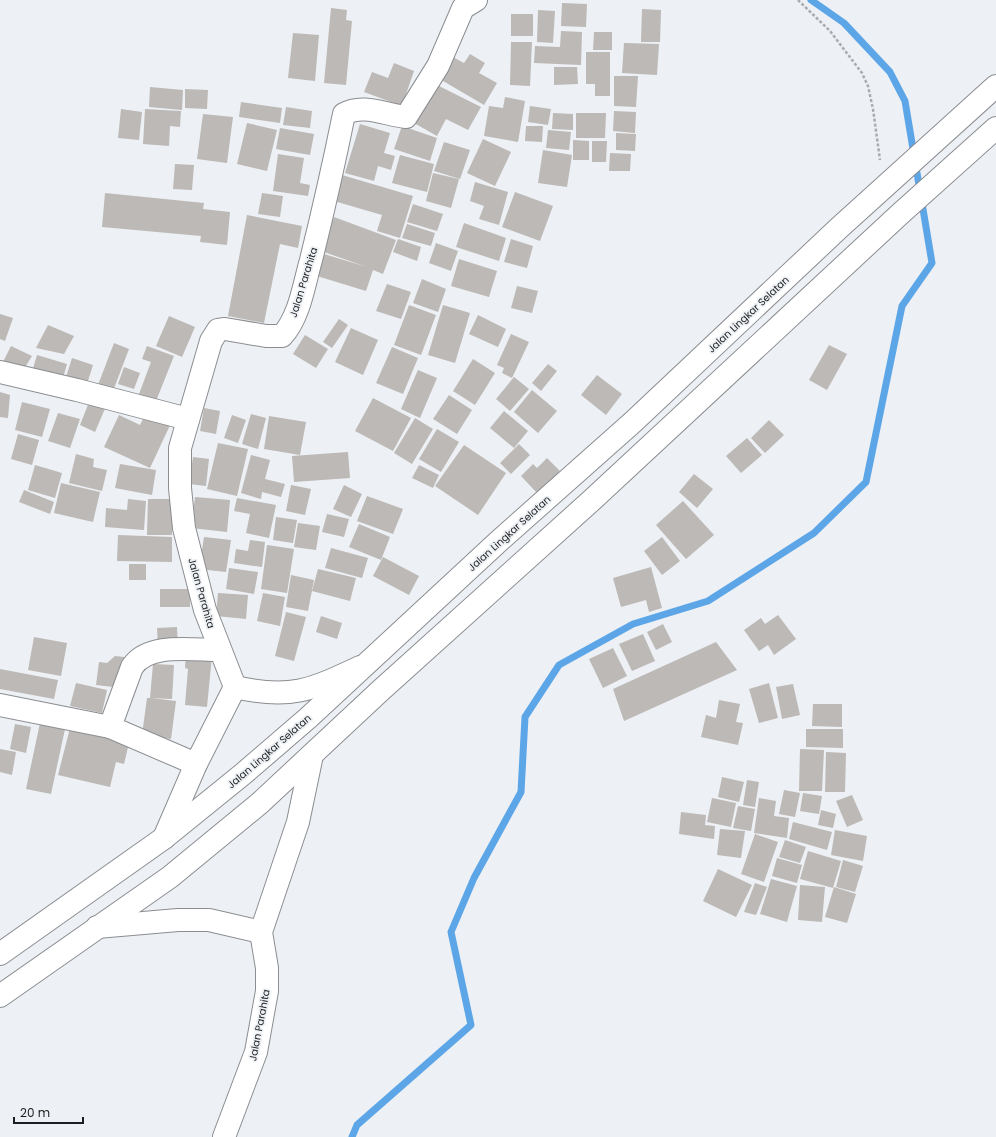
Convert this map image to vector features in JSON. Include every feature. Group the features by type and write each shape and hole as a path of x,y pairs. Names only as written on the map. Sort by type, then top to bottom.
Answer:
{"main road":[{"name":"Jalan Parahita","path":"235,687 205,610 184,528 180,488 180,448 212,341 218,330 225,329 282,336 289,328 302,295 344,114 351,110 372,110 406,117 438,66 463,8 476,0"},
{"name":"Jalan Lingkar Selatan","path":"0,954 164,838 249,769 308,718 498,541 634,422 840,227 996,86"},
{"path":"0,996 170,877 260,803 545,544 900,214 996,128"},
{"path":"0,372 77,390 188,419"},
{"path":"110,727 132,667 137,660 147,653 158,650 220,650"},
{"path":"164,838 196,764 235,687 260,693 280,694 303,691 321,685 361,667"},
{"path":"0,704 110,727 196,764"},
{"path":"97,927 178,920 209,920 260,932 298,822 312,755"},
{"name":"Jalan Parahita","path":"224,1137 256,1052 267,991 267,968 260,932"}],"path":[{"path":"798,0 830,31 862,73 868,86 879,141 883,189"}],"building":[{"path":"562,3 587,4 586,27 561,26"},
{"path":"331,8 347,10 346,20 352,21 346,85 324,83"},
{"path":"642,9 661,10 660,42 641,42"},
{"path":"538,10 555,11 553,43 537,42"},
{"path":"511,14 533,14 533,36 511,36"},
{"path":"561,31 582,32 581,65 534,63 535,46 560,47"},
{"path":"594,32 612,32 612,50 593,50"},
{"path":"293,33 319,35 315,81 288,78"},
{"path":"511,42 532,42 530,86 510,85"},
{"path":"624,43 659,44 657,75 622,73"},
{"path":"586,52 610,52 610,96 595,96 595,84 586,84"},
{"path":"470,54 485,63 479,73 497,83 484,105 438,78 451,56 464,63"},
{"path":"394,63 414,71 402,106 364,92 372,72 388,78"},
{"path":"554,67 577,67 578,84 554,85"},
{"path":"614,76 638,76 636,107 614,106"},
{"path":"435,84 481,107 468,130 446,119 437,136 414,123"},
{"path":"150,87 183,90 182,110 149,107"},
{"path":"185,89 208,90 207,109 185,108"},
{"path":"505,97 525,101 518,142 484,136 489,106 503,108"},
{"path":"241,102 282,108 280,123 239,117"},
{"path":"530,106 551,109 548,125 528,122"},
{"path":"286,107 312,111 310,128 283,125"},
{"path":"121,109 142,112 139,140 118,138"},
{"path":"145,109 181,111 180,127 170,126 169,146 143,144"},
{"path":"614,111 636,112 635,133 613,131"},
{"path":"553,113 573,114 573,130 552,129"},
{"path":"576,113 606,113 605,138 576,138"},
{"path":"203,114 233,117 227,163 197,159"},
{"path":"247,123 277,130 267,171 237,164"},
{"path":"360,124 390,133 384,153 395,156 391,170 378,166 374,181 345,173"},
{"path":"402,126 437,138 430,161 394,149"},
{"path":"526,126 543,126 542,142 525,141"},
{"path":"280,128 314,134 310,155 276,149"},
{"path":"548,130 571,132 569,150 546,148"},
{"path":"616,133 636,134 635,151 616,150"},
{"path":"483,139 511,152 495,186 467,173"},
{"path":"573,140 589,141 589,160 573,160"},
{"path":"592,141 607,141 606,162 592,162"},
{"path":"444,142 470,150 460,179 434,171"},
{"path":"543,150 572,155 567,187 538,183"},
{"path":"610,153 631,154 630,171 609,171"},
{"path":"278,154 304,158 300,183 310,185 308,196 273,191"},
{"path":"400,155 434,164 427,192 392,183"},
{"path":"175,164 194,165 192,190 173,189"},
{"path":"433,173 459,179 451,208 426,201"},
{"path":"342,175 413,196 400,238 377,231 382,215 334,201"},
{"path":"475,182 508,192 499,225 479,219 484,206 470,201"},
{"path":"515,192 553,206 540,241 502,227"},
{"path":"105,193 204,203 203,209 230,212 227,245 200,242 201,236 102,227"},
{"path":"262,193 283,196 280,217 258,214"},
{"path":"413,204 443,214 437,231 407,222"},
{"path":"247,215 302,226 298,248 280,244 264,323 228,316"},
{"path":"334,217 396,240 383,274 373,270 366,291 317,276 324,254 367,267 321,251"},
{"path":"464,223 506,238 499,261 456,247"},
{"path":"407,224 435,233 431,246 402,238"},
{"path":"398,239 421,247 417,261 393,252"},
{"path":"511,239 533,246 527,268 504,262"},
{"path":"436,243 458,251 451,271 429,263"},
{"path":"459,259 497,271 489,297 451,286"},
{"path":"422,279 446,289 438,312 413,303"},
{"path":"387,284 411,292 401,319 376,311"},
{"path":"517,286 538,291 532,313 511,308"},
{"path":"409,305 436,315 421,355 394,345"},
{"path":"443,305 470,313 455,363 428,355"},
{"path":"0,314 13,318 5,341 0,339"},
{"path":"478,315 506,329 498,347 469,334"},
{"path":"169,316 195,327 182,357 156,346"},
{"path":"339,319 348,325 332,348 323,342"},
{"path":"48,325 74,336 64,354 36,348"},
{"path":"351,328 378,340 363,375 335,362"},
{"path":"511,334 529,342 512,378 502,373 504,368 497,365"},
{"path":"305,335 328,349 316,368 293,354"},
{"path":"114,343 129,349 113,391 98,385"},
{"path":"829,345 847,354 827,390 809,380"},
{"path":"11,346 32,356 21,374 0,368"},
{"path":"147,346 174,356 156,401 139,394 151,362 142,359"},
{"path":"392,347 418,358 403,394 376,383"},
{"path":"37,355 67,364 61,385 31,375"},
{"path":"72,358 93,365 87,384 66,377"},
{"path":"473,359 495,373 475,405 453,391"},
{"path":"548,364 557,371 541,391 532,383"},
{"path":"124,367 140,373 134,389 118,384"},
{"path":"418,370 437,378 420,418 401,409"},
{"path":"597,375 622,394 606,415 581,395"},
{"path":"514,377 529,389 510,411 496,399"},
{"path":"532,390 557,411 538,433 514,412"},
{"path":"0,392 10,395 8,418 0,417"},
{"path":"449,395 472,410 457,434 433,419"},
{"path":"91,397 107,404 95,432 80,425"},
{"path":"373,398 411,418 393,451 355,431"},
{"path":"22,402 50,409 42,437 15,430"},
{"path":"204,408 220,411 216,434 200,431"},
{"path":"148,409 172,421 150,468 104,447 119,415 140,425"},
{"path":"504,411 528,431 514,448 490,428"},
{"path":"58,413 80,419 70,448 48,441"},
{"path":"251,414 266,418 258,449 242,444"},
{"path":"232,415 246,420 238,443 224,438"},
{"path":"269,416 306,422 300,455 264,449"},
{"path":"415,418 433,429 412,464 394,453"},
{"path":"769,420 784,435 765,453 751,438"},
{"path":"437,429 459,442 441,472 419,459"},
{"path":"18,434 39,440 32,465 11,459"},
{"path":"747,438 762,455 741,473 726,456"},
{"path":"218,443 248,449 237,496 207,489"},
{"path":"519,444 530,455 511,474 500,463"},
{"path":"464,445 506,473 478,515 435,486"},
{"path":"348,452 350,478 294,482 292,456"},
{"path":"76,454 94,459 93,467 107,470 102,491 69,483"},
{"path":"251,455 270,460 265,479 285,484 281,497 262,492 261,499 241,493"},
{"path":"193,457 209,459 206,486 189,484"},
{"path":"547,458 560,471 537,493 521,476 533,464 537,468"},
{"path":"120,464 156,470 152,495 115,488"},
{"path":"35,465 62,473 55,498 28,490"},
{"path":"419,465 439,475 433,488 412,478"},
{"path":"694,474 713,489 697,508 679,492"},
{"path":"61,483 100,492 93,522 54,513"},
{"path":"291,485 311,489 305,515 286,511"},
{"path":"344,485 362,494 351,517 333,509"},
{"path":"24,490 54,502 50,514 19,502"},
{"path":"367,496 403,509 393,534 357,521"},
{"path":"195,497 230,500 227,532 191,528"},
{"path":"237,498 276,505 269,538 246,533 250,514 234,511"},
{"path":"128,499 146,501 144,530 105,527 106,508 127,510"},
{"path":"148,499 173,499 172,535 147,535"},
{"path":"683,501 714,535 686,559 656,525"},
{"path":"327,514 349,519 344,537 322,532"},
{"path":"276,517 297,520 293,543 273,540"},
{"path":"298,523 320,526 316,550 294,547"},
{"path":"359,524 390,537 381,560 349,547"},
{"path":"118,535 172,537 172,562 117,561"},
{"path":"204,537 231,540 226,572 199,569"},
{"path":"662,537 680,561 662,575 644,551"},
{"path":"250,540 265,542 262,567 234,563 236,549 248,551"},
{"path":"267,545 294,549 287,593 261,589"},
{"path":"331,548 368,558 362,578 325,568"},
{"path":"383,557 419,576 409,595 373,576"},
{"path":"129,564 146,564 146,580 129,580"},
{"path":"651,567 662,608 649,612 646,600 621,607 613,578"},
{"path":"229,568 258,572 254,594 226,589"},
{"path":"318,569 356,578 350,601 312,591"},
{"path":"291,575 314,580 308,611 286,607"},
{"path":"160,589 190,589 190,607 160,607"},
{"path":"218,593 248,595 246,619 216,616"},
{"path":"263,593 285,597 280,626 257,621"},
{"path":"286,612 306,617 294,661 275,656"},
{"path":"778,615 796,639 774,655 768,645 759,651 744,630 761,618 765,624"},
{"path":"321,616 342,623 337,639 316,632"},
{"path":"663,624 672,642 656,650 647,632"},
{"path":"177,627 178,647 158,648 157,628"},
{"path":"643,634 655,661 632,671 619,644"},
{"path":"34,637 67,643 61,676 28,670"},
{"path":"716,642 737,670 624,721 613,689"},
{"path":"613,648 627,676 603,688 589,659"},
{"path":"186,653 212,656 207,707 185,705 188,669 185,668"},
{"path":"115,656 132,658 122,688 96,685 99,662 107,663"},
{"path":"153,664 174,665 172,699 151,698 176,701 171,739 142,735 147,698 150,698"},
{"path":"0,669 58,680 54,699 0,689"},
{"path":"76,683 107,690 102,713 70,706"},
{"path":"769,683 778,718 759,723 749,689"},
{"path":"793,684 800,715 782,719 776,687"},
{"path":"719,700 740,704 736,722 743,723 738,745 701,737 706,715 716,718"},
{"path":"813,704 842,704 842,727 812,726"},
{"path":"40,723 65,729 51,794 26,789"},
{"path":"15,724 31,727 26,753 10,749"},
{"path":"70,728 129,743 124,764 116,762 110,787 58,775"},
{"path":"806,729 843,729 843,748 806,747"},
{"path":"0,749 16,752 12,775 0,772"},
{"path":"800,749 824,750 822,791 799,791"},
{"path":"826,752 846,753 845,792 825,792"},
{"path":"722,777 744,782 739,802 718,797"},
{"path":"747,780 759,782 755,807 743,805"},
{"path":"784,790 800,793 795,817 779,814"},
{"path":"803,793 822,796 819,814 800,811"},
{"path":"852,795 863,820 847,827 836,801"},
{"path":"712,798 736,803 731,827 707,822"},
{"path":"759,798 776,801 774,816 789,818 787,838 754,833"},
{"path":"738,806 755,809 751,831 733,828"},
{"path":"821,810 836,814 833,828 818,825"},
{"path":"681,812 706,815 705,825 715,826 714,839 679,834"},
{"path":"793,822 832,832 827,850 789,839"},
{"path":"720,829 745,831 741,858 717,855"},
{"path":"835,830 867,836 863,861 831,855"},
{"path":"755,834 778,842 764,882 741,874"},
{"path":"785,840 806,847 800,863 779,857"},
{"path":"808,851 841,861 833,888 800,879"},
{"path":"777,858 802,865 797,883 772,876"},
{"path":"843,860 863,866 855,892 836,887"},
{"path":"718,869 752,885 736,917 703,901"},
{"path":"771,879 797,886 787,922 760,914"},
{"path":"755,883 767,887 756,915 744,912"},
{"path":"800,885 825,887 822,922 798,920"},
{"path":"834,887 856,894 847,923 825,917"}],"waterway":[{"path":"352,1137 357,1125 471,1025 451,932 474,878 521,792 525,717 559,665 633,624 708,601 814,533 866,482 902,306 932,263 905,101 890,72 844,23 811,0"}]}
